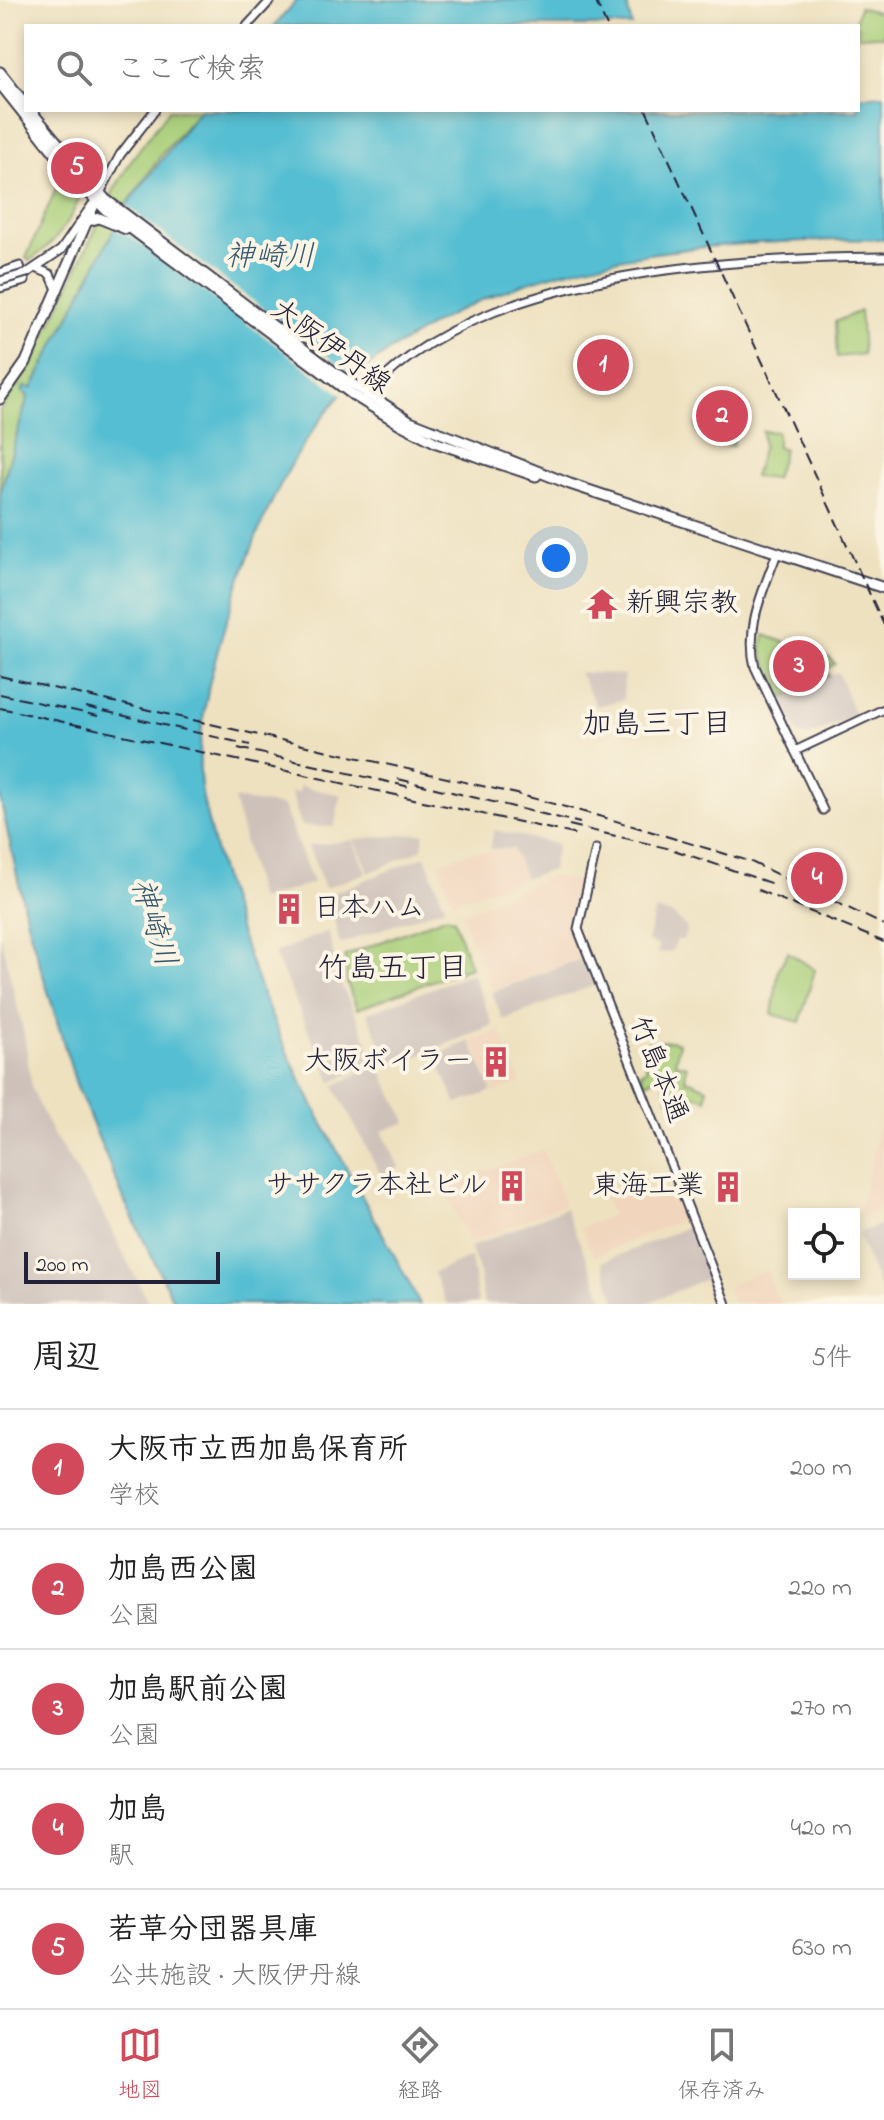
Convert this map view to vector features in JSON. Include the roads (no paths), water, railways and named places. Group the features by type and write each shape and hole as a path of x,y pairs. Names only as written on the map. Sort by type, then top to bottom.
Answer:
{"main road":[{"path":"0,72 24,102"},
{"name":"大阪伊丹線","path":"0,84 24,112"},
{"name":"大阪伊丹線","path":"24,112 82,179 133,231 364,396 447,438 570,484 884,588"},
{"name":"大阪伊丹線","path":"32,112 82,179"},
{"path":"0,399 26,362 101,199"},
{"name":"大阪伊丹線","path":"101,199 364,396"},
{"path":"92,219 133,231"}],"street":[{"path":"249,24 271,0"},
{"path":"0,288 26,277 61,250 80,218 101,199 120,155 153,112"},
{"path":"364,396 420,351 488,314 522,301 613,281 727,264 884,257"},
{"path":"0,273 20,266 26,277"},
{"path":"36,269 48,272 57,289"},
{"path":"0,281 26,277"},
{"path":"777,553 751,627 750,646 755,667 823,810"},
{"path":"795,751 884,709"},
{"name":"竹島本通","path":"596,849 578,929 726,1304"}],"water":[{"path":"297,0 626,0 632,24 276,24"},
{"name":"神崎川","path":"884,95 884,239 704,247 585,266 527,282 472,304 374,362 321,419 288,471 249,554 215,661 200,746 203,799 232,906 271,1015 315,1109 420,1304 175,1304 125,1202 76,1084 28,925 0,798 0,493 28,396 22,391 25,386 32,389 126,206 198,112 860,112 860,97"}],"railway":[{"path":"595,0 606,24"},
{"path":"647,112 884,625"},
{"path":"0,676 517,794 606,818 749,861 884,925"},
{"path":"0,694 98,716"},
{"path":"86,707 250,745"},
{"path":"0,708 578,835"},
{"path":"238,748 410,787"},
{"path":"398,779 580,823"},
{"path":"569,825 671,849 776,885"},
{"path":"758,890 884,942"}],"place":[{"name":"若草分団器具庫","path":"77,168"},
{"name":"大阪市立西加島保育所","path":"603,365"},
{"name":"加島西公園","path":"722,416"},
{"name":"新興宗教","path":"602,604"},
{"name":"加島駅前公園","path":"799,666"},
{"name":"加島","path":"817,878"},
{"name":"日本ハム","path":"289,909"},
{"name":"大阪ボイラー","path":"496,1062"},
{"name":"ササクラ本社ビル","path":"512,1186"},
{"name":"東海工業","path":"728,1187"}],"district":[{"name":"加島三丁目","path":"657,726"},
{"name":"竹島五丁目","path":"393,970"}]}
